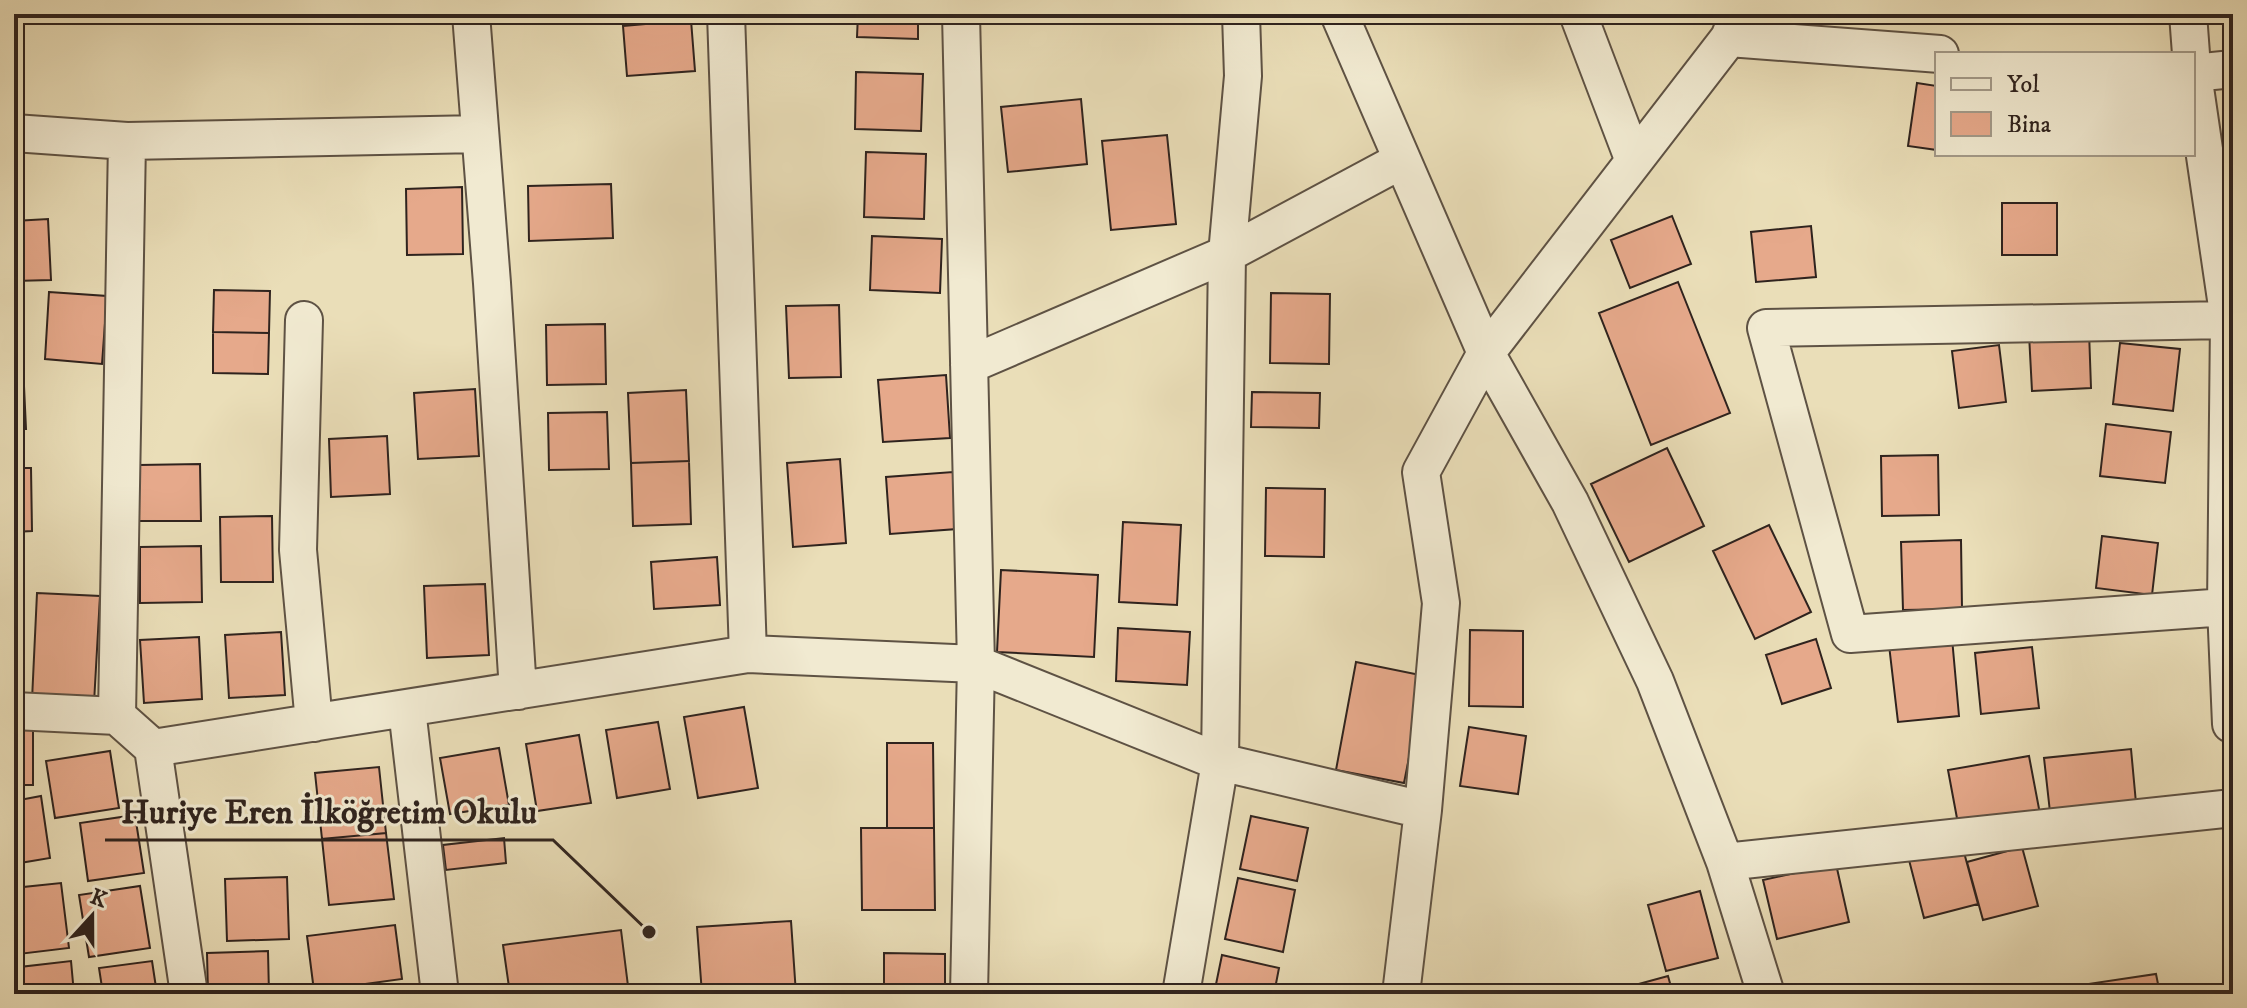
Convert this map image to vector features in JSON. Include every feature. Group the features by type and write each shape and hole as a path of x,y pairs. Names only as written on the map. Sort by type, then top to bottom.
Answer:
{"street":[{"path":"471,14 518,691"},
{"path":"726,14 748,654"},
{"path":"961,14 976,664 969,994"},
{"path":"1181,994 1220,762 1227,254 1243,76 1241,14"},
{"path":"1339,14 1486,353 1563,490 1614,591 1660,694 1725,862 1766,994"},
{"path":"1578,14 1634,161"},
{"path":"2188,14 2191,52"},
{"path":"1401,994 1423,810 1441,603 1421,472 1486,353 1734,26 1935,53"},
{"path":"2195,74 2233,69"},
{"path":"2195,83 2223,210 2229,320 2226,607 2231,724"},
{"path":"14,133 127,141 480,134"},
{"path":"117,716 127,141"},
{"path":"969,365 1227,254 1402,160"},
{"path":"304,320 298,550 314,723"},
{"path":"2226,607 1850,634 1766,328 2229,320"},
{"path":"153,748 748,654 976,664 1220,762 1423,810"},
{"path":"407,709 440,994"},
{"path":"14,711 117,716 153,748 189,994"},
{"path":"1725,862 2233,808"}],"building":[{"path":"858,14 918,14 918,39 857,37"},
{"path":"1602,14 1637,14 1605,23"},
{"path":"691,20 695,71 627,76 623,26"},
{"path":"856,72 923,74 921,131 855,129"},
{"path":"1917,83 1935,86 1935,150 1908,146"},
{"path":"1081,99 1087,164 1008,172 1001,107"},
{"path":"1167,135 1176,224 1111,230 1102,141"},
{"path":"866,152 926,154 924,219 864,217"},
{"path":"611,184 613,238 529,241 528,186"},
{"path":"462,187 463,254 407,255 406,189"},
{"path":"2002,203 2057,203 2057,255 2002,255"},
{"path":"1672,216 1691,264 1630,288 1611,240"},
{"path":"48,219 51,280 14,281 14,221"},
{"path":"1811,226 1816,277 1756,282 1751,232"},
{"path":"872,236 942,239 940,293 870,290"},
{"path":"1678,282 1730,413 1651,445 1599,313"},
{"path":"14,289 19,289 22,353 14,354"},
{"path":"214,290 270,291 269,333 213,332"},
{"path":"49,292 107,296 102,364 45,359"},
{"path":"1271,293 1330,294 1329,364 1270,363"},
{"path":"839,305 841,377 789,378 786,306"},
{"path":"605,324 606,384 547,385 546,325"},
{"path":"2089,331 2091,388 2032,391 2029,334"},
{"path":"213,332 269,333 268,374 213,373"},
{"path":"2120,343 2180,349 2173,411 2113,404"},
{"path":"1999,345 2006,402 1959,408 1952,351"},
{"path":"14,365 23,365 26,429 14,429"},
{"path":"946,375 950,438 883,442 878,380"},
{"path":"475,389 479,456 418,459 414,393"},
{"path":"686,390 689,461 631,463 628,393"},
{"path":"1252,392 1320,393 1319,428 1251,427"},
{"path":"607,412 609,469 549,470 548,413"},
{"path":"2106,424 2171,432 2165,483 2100,476"},
{"path":"387,436 390,494 331,497 329,439"},
{"path":"1667,448 1704,526 1629,562 1591,484"},
{"path":"1938,455 1939,515 1882,516 1881,456"},
{"path":"840,459 846,543 793,547 787,463"},
{"path":"689,461 691,524 633,526 631,463"},
{"path":"200,464 201,521 139,521 139,465"},
{"path":"14,468 31,468 32,531 14,532"},
{"path":"953,472 957,529 890,534 886,477"},
{"path":"1266,488 1325,489 1324,557 1265,556"},
{"path":"272,516 273,582 221,582 220,517"},
{"path":"1123,522 1181,525 1177,605 1119,602"},
{"path":"1769,525 1811,612 1755,639 1713,551"},
{"path":"2102,536 2158,543 2152,595 2096,588"},
{"path":"1961,540 1962,609 1903,610 1901,542"},
{"path":"201,546 202,602 140,603 140,547"},
{"path":"717,557 720,605 654,609 651,562"},
{"path":"1001,570 1098,575 1094,657 997,652"},
{"path":"485,584 489,655 427,658 424,586"},
{"path":"37,593 100,596 94,703 32,700"},
{"path":"1118,628 1190,632 1187,685 1116,681"},
{"path":"1470,630 1523,631 1523,707 1469,706"},
{"path":"281,632 285,695 229,698 225,635"},
{"path":"199,637 202,699 144,703 140,640"},
{"path":"1952,638 1959,716 1898,722 1889,645"},
{"path":"1816,639 1831,688 1782,704 1766,655"},
{"path":"2032,647 2039,708 1981,714 1975,653"},
{"path":"1356,662 1425,676 1404,783 1336,770"},
{"path":"744,707 758,788 698,798 684,717"},
{"path":"658,722 670,789 617,798 606,730"},
{"path":"14,724 33,724 33,785 14,785"},
{"path":"1469,727 1526,736 1518,794 1460,786"},
{"path":"579,735 591,803 537,811 526,744"},
{"path":"887,743 933,743 934,828 887,828"},
{"path":"499,748 509,805 450,814 440,758"},
{"path":"2131,749 2136,803 2050,812 2044,758"},
{"path":"110,751 119,808 55,818 46,761"},
{"path":"2029,756 2040,814 1959,829 1948,770"},
{"path":"379,767 386,833 322,839 315,773"},
{"path":"41,796 50,858 14,864 14,801"},
{"path":"135,815 144,873 88,881 80,823"},
{"path":"1251,816 1308,828 1297,881 1240,869"},
{"path":"861,828 934,828 935,910 862,910"},
{"path":"386,833 394,899 329,905 322,839"},
{"path":"504,838 506,863 446,870 443,845"},
{"path":"1962,845 1978,904 1924,918 1909,860"},
{"path":"2022,847 2038,906 1983,920 1967,862"},
{"path":"1836,864 1849,922 1777,939 1763,880"},
{"path":"287,877 289,939 227,941 225,879"},
{"path":"1238,878 1295,890 1283,952 1225,939"},
{"path":"61,883 69,948 19,954 14,888"},
{"path":"140,886 150,948 89,957 79,895"},
{"path":"1700,891 1718,958 1666,971 1648,905"},
{"path":"791,921 796,994 702,994 697,927"},
{"path":"395,925 402,979 314,991 307,936"},
{"path":"621,930 629,994 510,994 503,945"},
{"path":"268,951 269,994 208,994 207,953"},
{"path":"884,953 945,954 945,994 884,994"},
{"path":"1222,955 1279,968 1274,994 1214,994"},
{"path":"71,961 74,994 23,994 20,967"},
{"path":"152,961 157,994 103,994 99,968"},
{"path":"2156,974 2160,994 2089,994 2088,984"},
{"path":"1668,976 1673,994 1602,994"}],"place":[{"name":"Huriye Eren İlköğretim Okulu","path":"649,932"}]}
